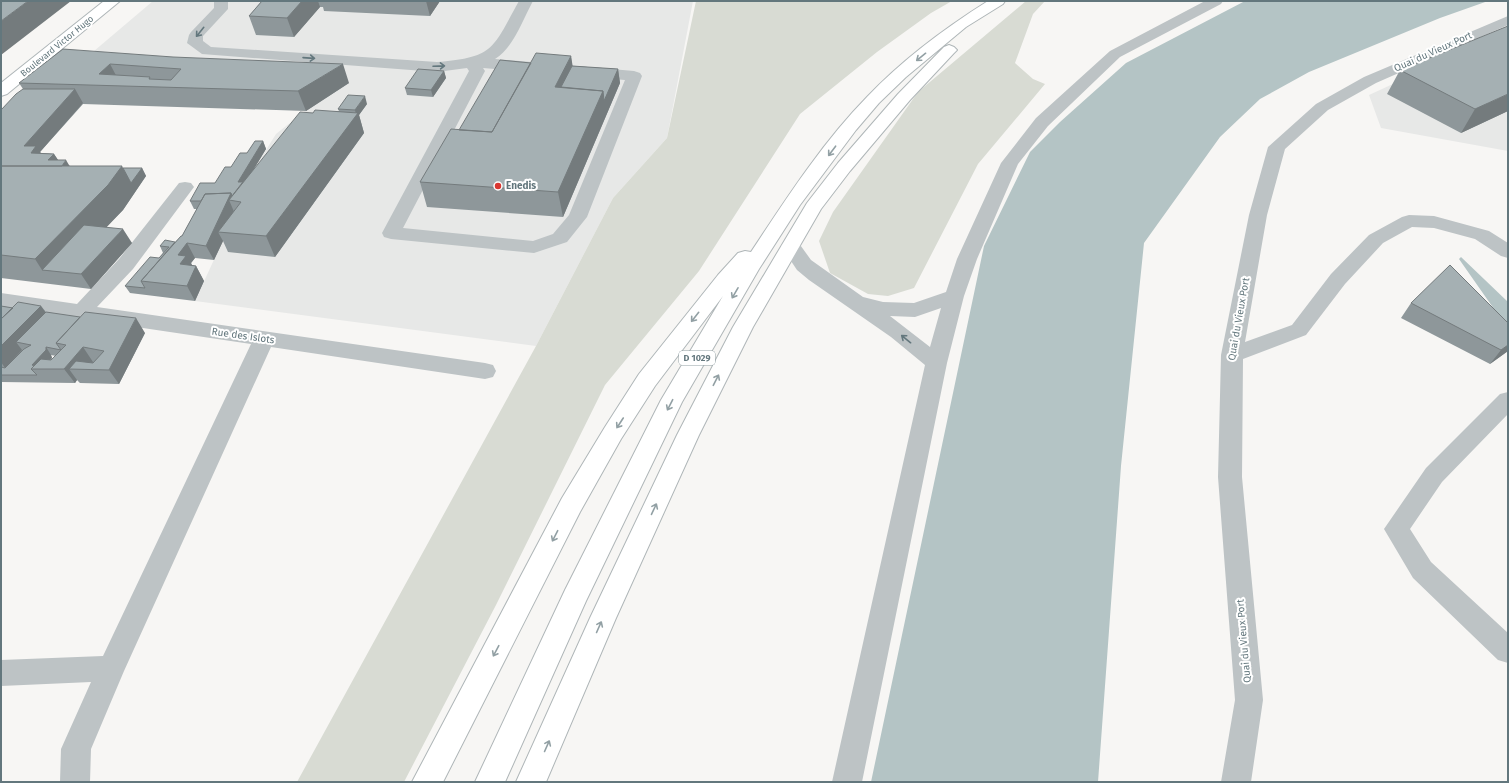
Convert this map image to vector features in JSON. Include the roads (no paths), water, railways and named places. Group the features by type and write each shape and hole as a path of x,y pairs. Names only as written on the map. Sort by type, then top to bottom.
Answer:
{"main road":[{"name":"Boulevard Victor Hugo","path":"1,91 113,1"},
{"name":"D 1029","path":"490,782 574,598 672,400 750,268 793,202 850,126 873,100 900,74 961,24 998,1"},
{"name":"D 1029","path":"531,782 603,618 688,435 743,326 813,207 849,161 904,97 942,56 1004,1"},
{"path":"427,782 571,505 613,433 647,380 688,327 725,280 793,202"}],"street":[{"path":"220,1 221,9 196,35 195,43 207,51 437,67 471,62 486,58 500,48 526,1"},
{"path":"847,782 936,363 954,296 967,259 1010,163 1042,122 1115,54 1216,1"},
{"name":"Quai du Vieux Port","path":"1236,782 1249,700 1230,477 1232,355 1258,215 1277,147 1322,107 1370,80 1508,20"},
{"path":"471,62 634,76 578,217 560,238 534,247 391,232 477,71 471,62"},
{"path":"81,312 126,264 185,187"},
{"path":"1232,355 1299,330 1338,279 1376,239 1409,221 1434,222 1482,236 1508,252"},
{"path":"790,246 804,264 829,286 898,332 936,363"},
{"path":"855,302 883,309 915,310 954,296"},
{"name":"Rue des Islots","path":"1,300 485,371"},
{"path":"75,782 76,749 111,668 264,339"},
{"path":"1508,400 1434,475 1396,529 1422,570 1508,651"},
{"path":"1,673 111,668"}],"place":[{"name":"Enedis","path":"498,186"}]}
